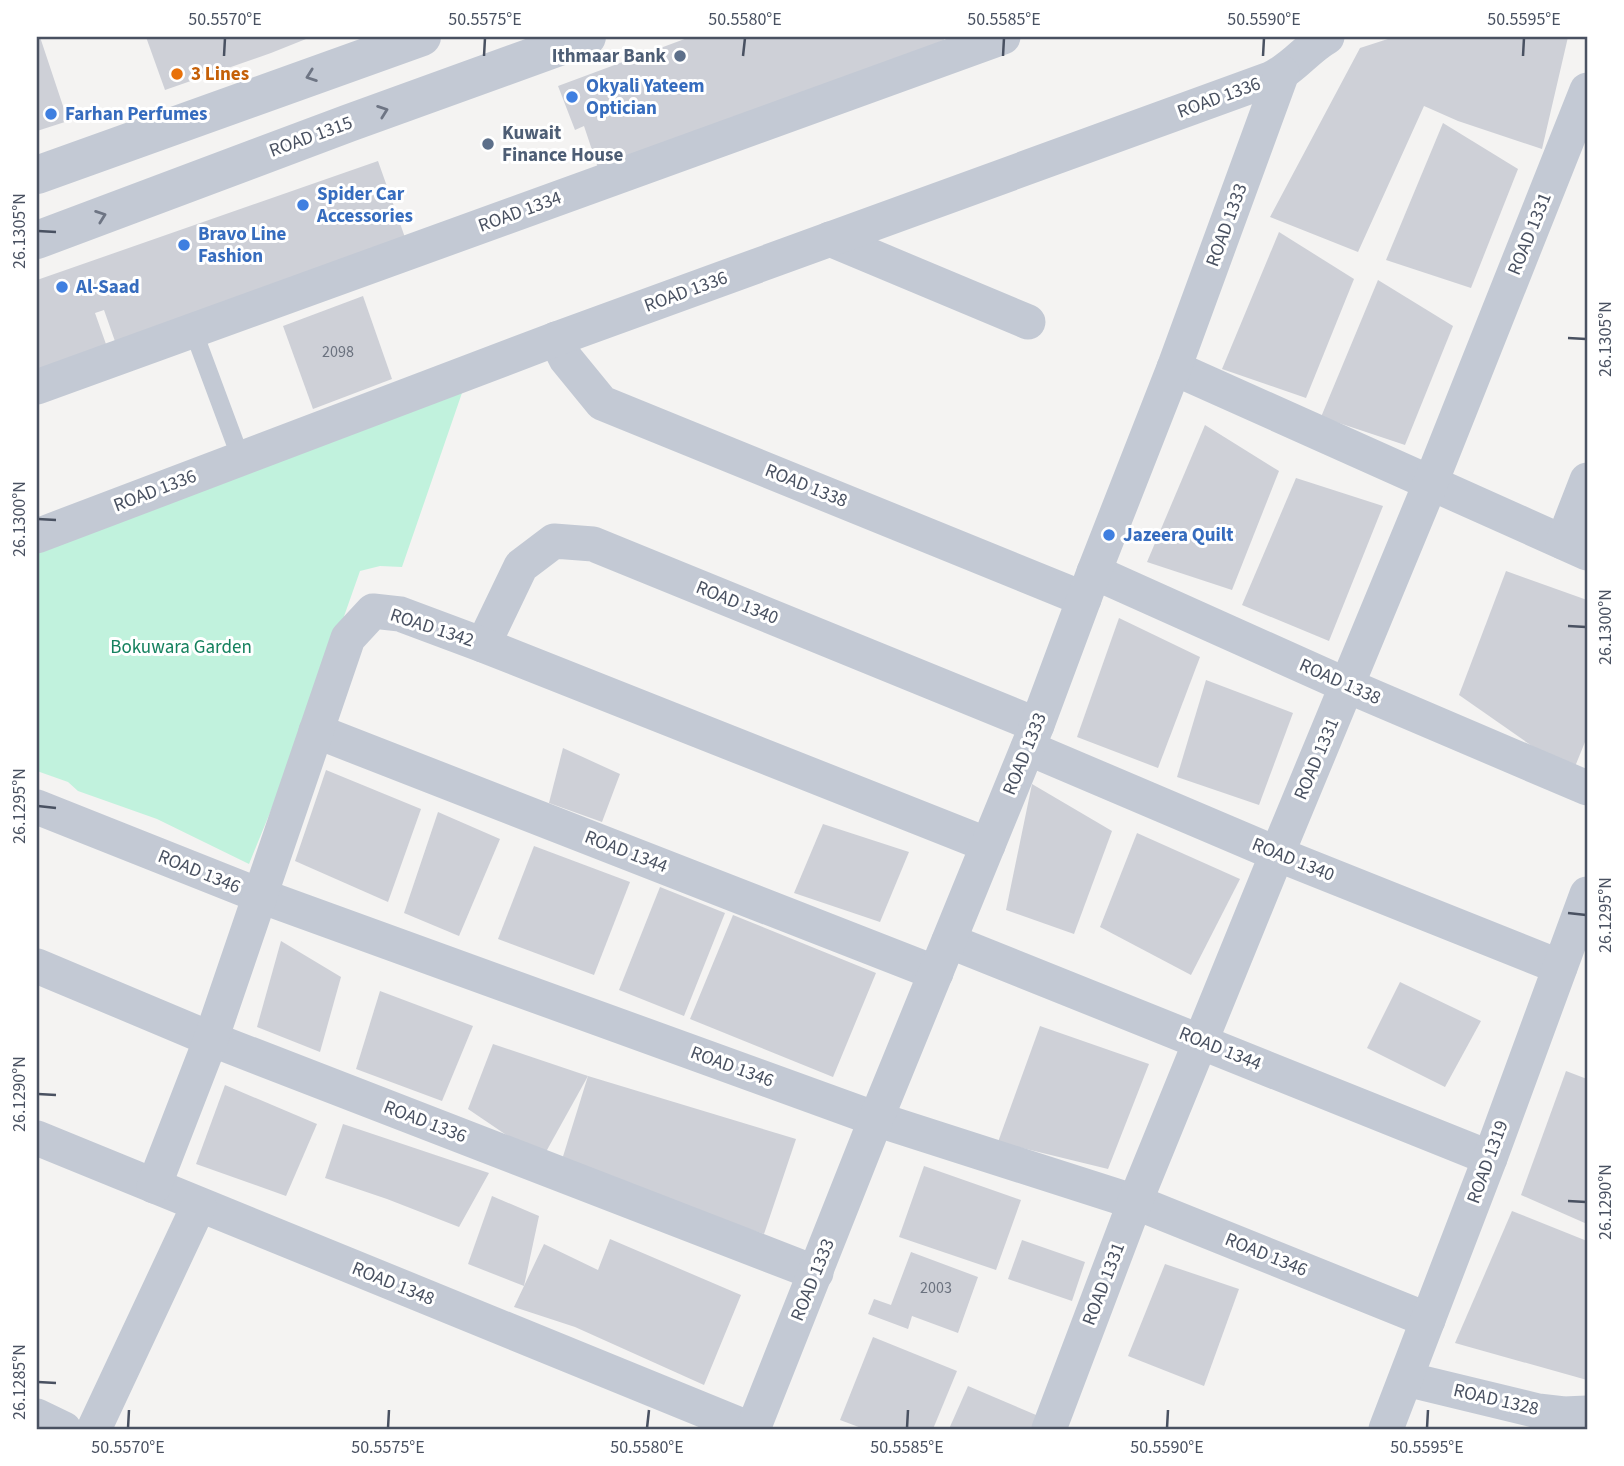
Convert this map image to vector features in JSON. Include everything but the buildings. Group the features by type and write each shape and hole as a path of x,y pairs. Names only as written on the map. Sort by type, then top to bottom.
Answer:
{"street":[{"path":"37,175 422,37"},
{"name":"ROAD 1315","path":"37,240 587,37"},
{"name":"ROAD 1334","path":"37,387 1003,37"},
{"name":"ROAD 1336","path":"37,536 556,339 1282,73 1320,38"},
{"name":"ROAD 1333","path":"751,1429 1032,737 1174,369 1282,73"},
{"name":"ROAD 1331","path":"1049,1429 1135,1202 1432,482 1587,90"},
{"path":"830,239 1028,322"},
{"name":"ROAD 1338","path":"556,339 566,359 602,403 1348,686 1587,788"},
{"path":"1174,369 1575,547 1587,480"},
{"name":"ROAD 1340","path":"484,645 521,566 554,541 593,544 1032,737 1277,854 1560,967"},
{"name":"ROAD 1342","path":"154,1186 211,1040 348,638 373,611 400,614 484,645 988,845"},
{"name":"ROAD 1344","path":"316,732 936,973"},
{"name":"ROAD 1346","path":"37,807 261,896 876,1119 1135,1202 1429,1320"},
{"name":"ROAD 1319","path":"1386,1429 1587,894"},
{"name":"ROAD 1344","path":"950,941 1490,1158"},
{"name":"ROAD 1336","path":"37,966 211,1040 816,1273"},
{"name":"ROAD 1348","path":"37,1138 751,1429"},
{"path":"94,1429 199,1205"},
{"name":"ROAD 1328","path":"1406,1379 1572,1418"},
{"path":"37,1416 64,1429"}],"lane":[{"path":"193,330 241,458"}],"green space":[{"name":"Bokuwara Garden","path":"463,390 402,567 380,566 360,571 305,727 249,864 157,819 78,791 68,782 37,771 37,546"}],"place":[{"name":"Ithmaar Bank","path":"680,56"},
{"name":"3 Lines","path":"177,74"},
{"name":"Okyali Yateem Optician","path":"572,97"},
{"name":"Farhan Perfumes","path":"51,114"},
{"name":"Kuwait Finance House","path":"488,144"},
{"name":"Spider Car Accessories","path":"303,205"},
{"name":"Bravo Line Fashion","path":"184,245"},
{"name":"Al-Saad","path":"62,287"},
{"name":"Jazeera Quilt","path":"1109,535"}]}
